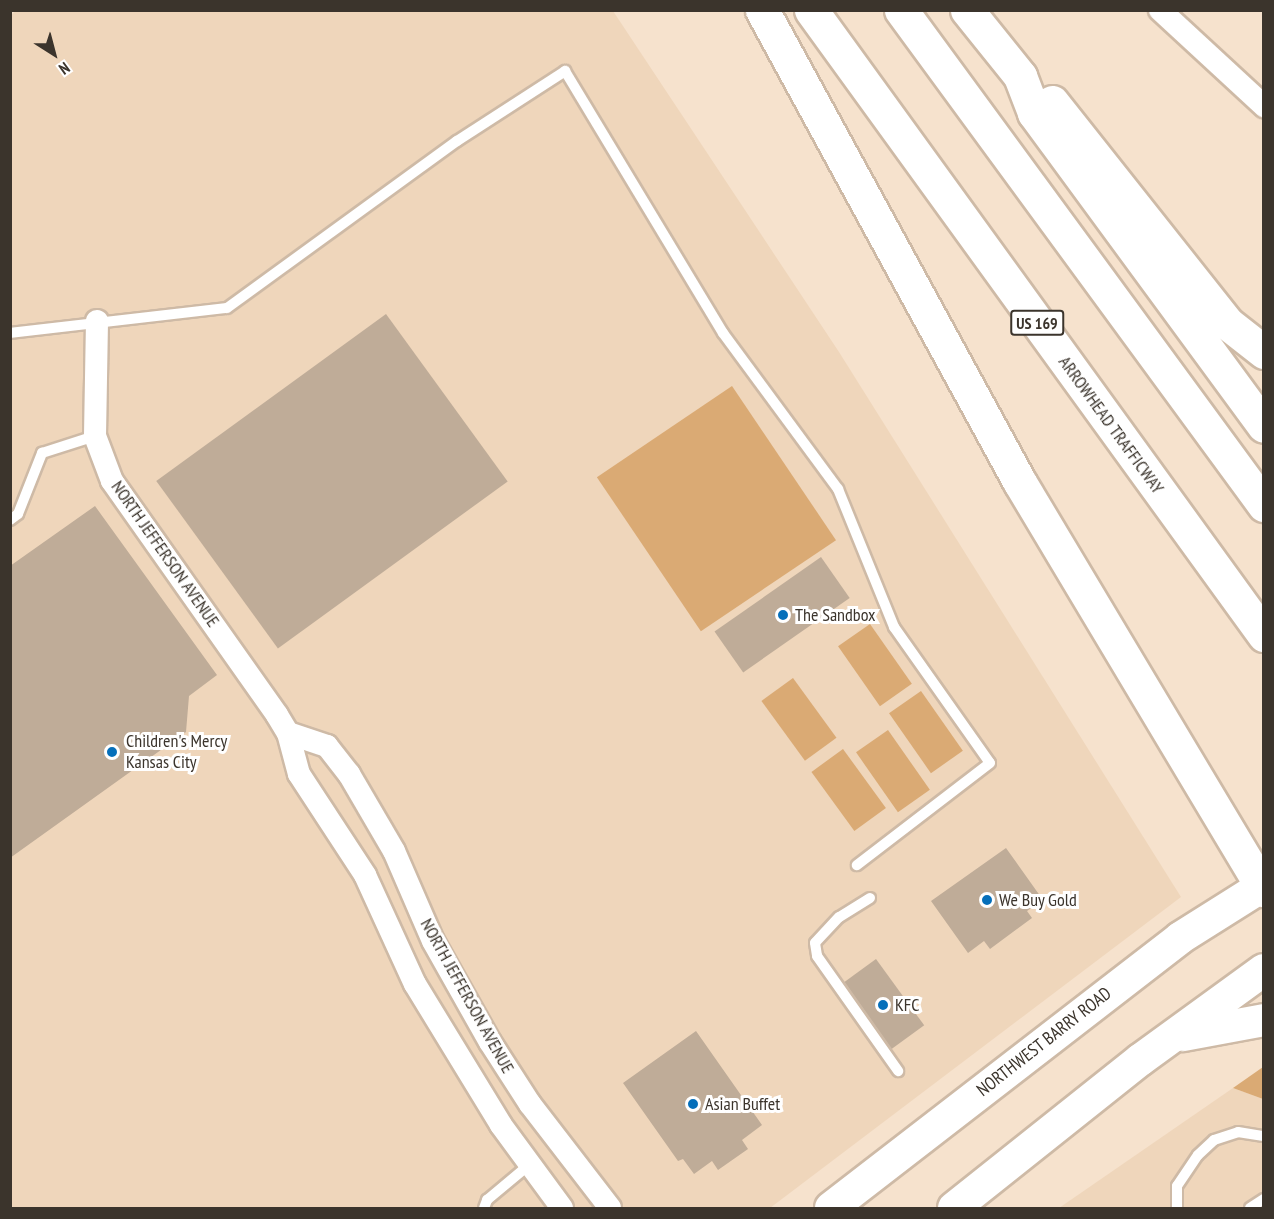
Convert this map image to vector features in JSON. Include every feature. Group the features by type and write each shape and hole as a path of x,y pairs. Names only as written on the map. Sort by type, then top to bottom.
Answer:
{"highway":[{"path":"762,10 1019,481 1263,887"},
{"name":"ARROWHEAD TRAFFICWAY","path":"811,10 1263,634"},
{"path":"901,10 1263,505"},
{"path":"967,10 1020,76 1052,101 1227,323 1263,352"},
{"path":"1020,76 1034,113 1263,426"}],"main road":[{"name":"NORTHWEST BARRY ROAD","path":"831,1209 1170,945 1263,887"},
{"path":"954,1209 1170,1038 1263,970"},
{"path":"1170,1038 1263,1020"}],"street":[{"path":"1160,10 1263,106"},
{"name":"NORTH JEFFERSON AVENUE","path":"97,321 95,436 112,481 288,732 299,774 365,875 415,984 501,1125 562,1209"},
{"name":"NORTH JEFFERSON AVENUE","path":"288,732 327,746 349,774 394,851 433,941 490,1042 530,1104 610,1209"}],"lane":[{"path":"10,333 97,321 227,308 457,141 565,71 723,333 838,489 894,627 990,763 857,866"},
{"path":"10,520 18,514 42,453 95,436"},
{"path":"870,898 839,917 815,944 817,956 898,1071"},
{"path":"1177,1209 1177,1186 1198,1155 1214,1140 1238,1132 1263,1136"},
{"path":"484,1209 487,1200 531,1164"},
{"path":"1250,1209 1263,1198"}],"shaded area":[{"path":"17,10 613,11 839,352 1181,897 770,1208 11,1208 11,15"},
{"path":"732,386 836,540 701,631 597,477"},
{"path":"870,624 912,684 880,706 838,646"},
{"path":"793,678 836,738 805,761 761,701"},
{"path":"921,691 963,751 931,773 889,713"},
{"path":"888,730 930,790 898,812 856,752"},
{"path":"843,749 886,808 854,831 811,772"},
{"path":"1263,1067 1263,1099 1233,1088"},
{"path":"1233,1088 1263,1099 1263,1208 1059,1208"}],"building":[{"path":"386,314 508,481 278,648 156,481"},
{"path":"95,506 217,675 189,696 186,732 10,858 10,566"},
{"name":"The Sandbox","path":"821,557 850,598 743,673 715,632"},
{"name":"We Buy Gold","path":"1006,848 1043,900 1027,911 1032,918 990,949 984,941 968,953 931,901"},
{"name":"KFC","path":"876,959 924,1025 890,1050 842,984"},
{"name":"Asian Buffet","path":"696,1031 762,1125 742,1140 748,1149 718,1170 712,1161 694,1174 683,1159 678,1161 623,1083"}],"place":[{"name":"The Sandbox","path":"783,615"},
{"name":"Children's Mercy Kansas City","path":"112,752"},
{"name":"We Buy Gold","path":"987,900"},
{"name":"KFC","path":"883,1005"},
{"name":"Asian Buffet","path":"693,1104"}]}
